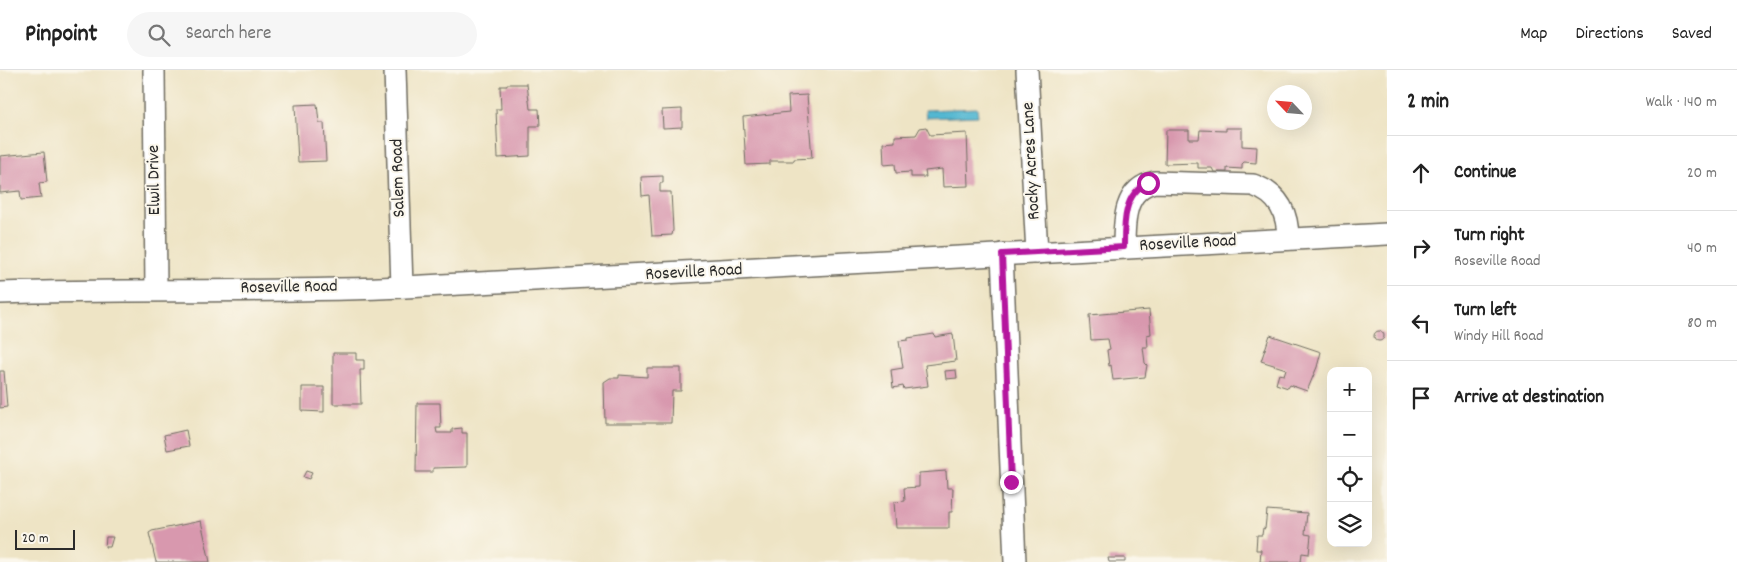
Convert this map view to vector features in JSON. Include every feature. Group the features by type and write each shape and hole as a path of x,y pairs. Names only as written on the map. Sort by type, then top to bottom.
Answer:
{"street":[{"name":"Elwil Drive","path":"154,70 156,290"},
{"name":"Salem Road","path":"395,70 402,287"},
{"name":"Rocky Acres Lane","path":"1027,70 1037,253"},
{"path":"1124,247 1126,213 1130,201 1142,186 1155,182 1253,185 1261,188 1278,201 1284,211 1288,224 1288,239"},
{"name":"Roseville Road","path":"0,293 402,287 713,272 1124,247 1387,234"},
{"path":"1002,254 1015,562"}],"water":[{"path":"977,108 978,116 926,118 925,110"}],"building":[{"path":"507,84 527,84 530,109 539,109 540,126 530,126 530,156 498,158 496,109 501,109 500,86 507,86"},
{"path":"807,95 812,158 794,159 794,161 770,161 770,164 746,165 743,117 789,112 788,96"},
{"path":"317,104 319,123 324,123 326,161 298,162 295,105"},
{"path":"682,109 682,127 663,128 662,110"},
{"path":"926,127 930,135 967,133 969,186 943,187 942,169 925,171 926,177 911,177 911,172 896,173 895,164 884,165 883,143 895,142 895,136 916,135 920,128"},
{"path":"1226,128 1242,128 1242,146 1257,147 1256,163 1244,162 1242,169 1227,168 1227,172 1214,172 1212,168 1198,168 1198,163 1165,164 1166,130 1189,130 1189,139 1199,139 1200,130 1226,131"},
{"path":"44,152 47,182 39,183 41,198 21,200 20,191 0,193 0,156"},
{"path":"663,176 663,183 660,183 660,192 671,192 673,230 672,235 652,236 649,195 642,196 641,177"},
{"path":"1149,310 1151,334 1147,335 1148,347 1143,347 1145,363 1147,365 1145,377 1113,380 1107,350 1110,349 1108,339 1091,340 1089,315"},
{"path":"1379,331 1384,336 1379,341 1374,336"},
{"path":"934,334 935,337 953,334 956,361 925,365 928,386 904,389 903,386 893,388 891,370 903,368 899,341"},
{"path":"1270,335 1321,352 1307,391 1290,385 1288,388 1276,384 1279,374 1284,375 1286,369 1261,361"},
{"path":"333,353 356,353 356,360 364,360 364,370 360,370 361,404 333,404"},
{"path":"647,368 681,368 681,391 672,391 671,423 605,423 604,382 610,378 619,378 619,375 647,377"},
{"path":"956,370 957,378 946,379 945,371"},
{"path":"0,371 4,371 7,407 0,408"},
{"path":"302,387 324,387 324,412 302,411"},
{"path":"417,403 440,403 441,428 436,428 437,433 452,433 452,429 462,428 462,433 467,433 467,467 433,468 433,472 416,472"},
{"path":"186,430 189,446 167,450 164,435"},
{"path":"306,471 312,473 309,479 303,477"},
{"path":"946,471 947,488 953,488 952,512 949,512 949,528 896,528 894,502 905,501 904,488 919,487 919,473"},
{"path":"1267,510 1307,513 1305,534 1311,535 1309,554 1302,553 1301,562 1260,562 1261,550 1256,550 1257,535 1262,535 1263,528 1265,529"},
{"path":"201,521 210,562 156,562 149,533"},
{"path":"106,537 113,537 110,547 105,547"},
{"path":"1108,558 1125,558 1125,562 1109,562"}],"route":[{"path":"1011,482 1002,254 1124,247 1124,224 1130,201 1136,191 1148,183"}]}
